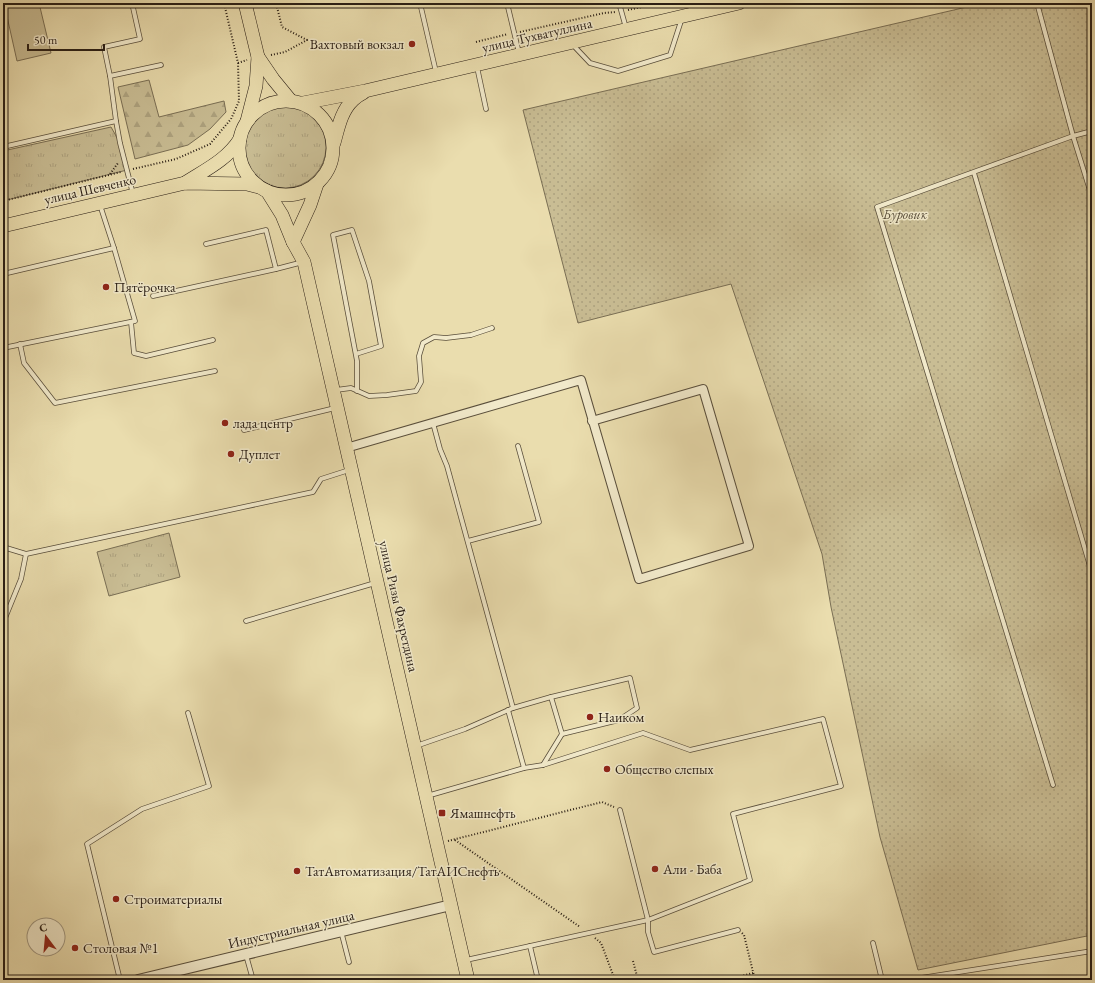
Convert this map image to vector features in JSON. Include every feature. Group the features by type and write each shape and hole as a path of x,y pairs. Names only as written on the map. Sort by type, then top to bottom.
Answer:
{"main road":[{"path":"245,3 258,57 256,86 247,121 240,139 239,153 242,166 249,178 263,189"},
{"name":"улица Тухватуллина","path":"297,102 365,91 739,3"},
{"path":"258,57 273,79 297,102"},
{"path":"185,183 247,184 280,195 293,195 306,191 317,184 330,167 339,124 344,111 352,101 365,91"},
{"path":"247,121 259,109 267,105 283,100 297,102 313,108 328,124 334,145"},
{"path":"185,183 220,161 234,148 240,139"},
{"name":"улица Шевченко","path":"3,226 185,183"},
{"path":"294,242 310,205 317,184"},
{"name":"улица Ризы Фахретдина","path":"263,189 282,215 304,262 468,980"}],"street":[{"path":"346,448 581,380 592,421 639,579 749,546 703,389 592,421"},
{"name":"Индустриальная улица","path":"138,980 451,905"}],"lane":[{"path":"132,3 140,39 104,47 120,143 133,195"},
{"path":"420,3 436,74"},
{"path":"507,3 520,55"},
{"path":"619,3 627,30"},
{"path":"1037,3 1073,136 1092,197"},
{"path":"571,43 590,63 618,71 670,55 683,16"},
{"path":"110,76 161,65"},
{"path":"476,65 486,110"},
{"path":"3,147 116,121"},
{"path":"1053,785 877,207 1073,136 1092,131"},
{"path":"974,173 1092,574"},
{"path":"100,204 134,321 131,322 134,353 146,356 213,340"},
{"path":"206,244 266,230 276,269"},
{"path":"356,354 381,346 369,281 352,230 333,235 356,354 357,391"},
{"path":"3,274 114,248"},
{"path":"153,296 304,262"},
{"path":"3,348 131,322"},
{"path":"333,391 351,388 369,396 416,391 421,382 419,356 423,343 434,337 446,338 471,335 492,328"},
{"path":"20,344 24,363 55,403 215,371"},
{"path":"244,430 337,408"},
{"path":"433,423 440,449 447,466 513,708"},
{"path":"468,541 539,522 518,446"},
{"path":"3,547 26,554 313,492 321,479 351,469"},
{"path":"3,623 21,579 26,554"},
{"path":"246,621 377,582"},
{"path":"415,746 465,729 513,708 551,697 630,678 637,708 619,720 562,734 543,765"},
{"path":"551,697 562,734"},
{"path":"508,710 524,768"},
{"path":"120,980 87,844 142,809 209,786 188,713"},
{"path":"426,796 524,768 543,765 643,733 690,750 823,719 841,786 733,814 750,880 648,920 464,960"},
{"path":"620,810 648,920 648,932 654,952 738,930"},
{"path":"341,931 349,962"},
{"path":"873,943 882,980"},
{"path":"530,946 538,980"},
{"path":"908,980 1092,951"},
{"path":"246,954 253,980"}],"path":[{"path":"3,201 176,159 210,144 230,119 239,101 238,63 224,3"},
{"path":"238,63 258,57 285,52 307,40 282,27 276,3"},
{"path":"476,42 604,13 622,12 660,3"},
{"path":"437,844 602,802 620,810"},
{"path":"455,840 601,943 615,980"},
{"path":"738,930 744,935 755,980"},
{"path":"633,961 638,980"},
{"path":"726,980 753,973"}],"green space":[{"path":"4,3 39,3 51,53 17,61"},
{"name":"Буровик","path":"984,3 1092,3 1092,935 918,970 880,837 831,607 822,554 731,284 578,323 523,110"},
{"path":"149,80 159,117 224,101 226,112 210,129 188,145 135,159 118,87"},
{"path":"285,106 301,109 314,118 323,131 326,147 323,163 314,176 301,185 285,188 269,185 256,176 247,163 244,147 247,131 256,118 269,109"},
{"path":"111,127 120,143 127,170 3,201 3,151"},
{"path":"169,533 180,577 109,596 97,552"}],"place":[{"name":"Вахтовый вокзал","path":"412,44"},
{"name":"Пятёрочка","path":"106,287"},
{"name":"лада центр","path":"225,423"},
{"name":"Дуплет","path":"231,454"},
{"name":"Наиком","path":"590,717"},
{"name":"Общество слепых","path":"607,769"},
{"name":"Ямашнефть","path":"442,813"},
{"name":"Али - Баба","path":"655,869"},
{"name":"ТатАвтоматизация/ТатАИСнефть","path":"297,871"},
{"name":"Строиматериалы","path":"116,899"},
{"name":"Столовая №1","path":"75,948"}]}
